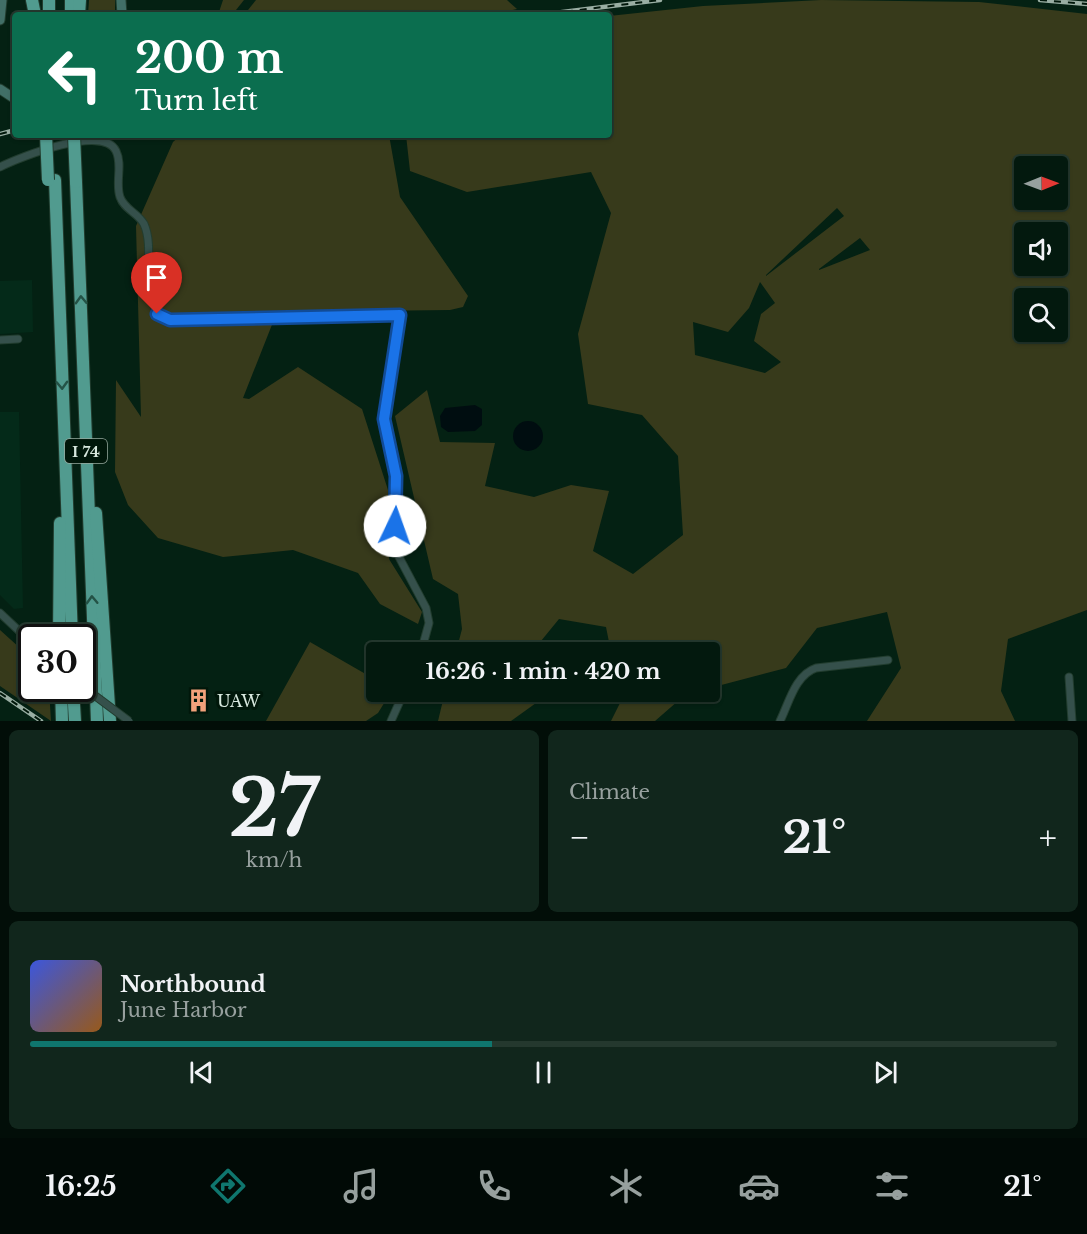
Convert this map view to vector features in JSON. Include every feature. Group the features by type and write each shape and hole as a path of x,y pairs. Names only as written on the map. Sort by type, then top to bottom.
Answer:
{"highway":[{"path":"46,138 52,180"},
{"name":"I 74","path":"53,138 52,180 71,624"},
{"name":"I 74","path":"75,138 97,721"},
{"path":"82,337 110,721"},
{"path":"59,624 58,571 64,441"},
{"path":"61,702 62,721"},
{"path":"74,702 75,721"}],"street":[{"path":"0,20 2,0"},
{"path":"0,89 12,98"},
{"path":"0,167 37,151 91,139 101,140 115,149 119,161 120,196 143,224 150,300 157,314 170,320 400,315 384,419 396,476 396,543 399,557 426,608 429,623 424,642"},
{"path":"0,340 18,339"},
{"path":"0,613 18,630"},
{"path":"780,721 804,675 816,668 888,660"},
{"path":"1069,677 1072,721"},
{"path":"96,696 129,721"},
{"path":"391,721 400,702"}],"shaded area":[{"path":"89,0 115,0 115,12 88,12"},
{"path":"223,0 244,0 234,12 219,12"},
{"path":"256,0 507,0 517,9 504,12 246,12"},
{"path":"821,0 979,2 1087,14 1087,610 1008,639 1001,691 1015,721 867,721 901,668 887,612 817,628 786,668 720,685 720,642 609,642 606,627 559,619 540,642 459,642 462,629 458,594 433,579 395,416 427,390 440,442 495,443 485,486 534,497 571,485 609,491 593,551 633,574 683,535 678,456 642,415 588,404 578,334 611,213 591,172 467,192 410,171 406,138 612,138 612,16 703,6","holes":["837,208 844,216 766,276 766,275","860,238 870,250 819,270","760,282 775,303 761,314 754,341 781,362 765,373 695,355 693,322 728,332 749,308"]},
{"path":"178,138 390,138 400,197 468,296 463,307 450,310 277,312 243,398 249,399 298,367 362,409 388,490 389,559 422,612 418,624 380,604 358,573 293,550 223,557 158,538 128,505 115,472 116,380 141,417 136,226 173,142"},
{"path":"32,280 33,332 0,334 0,281"},
{"path":"475,405 482,409 482,425 475,431 448,432 441,427 440,416 445,408"},
{"path":"0,412 19,412 23,608 14,609 0,595"},
{"path":"528,421 538,426 543,436 538,446 528,451 518,446 513,436 518,426"},
{"path":"0,630 18,646 18,698 0,686"},
{"path":"310,642 366,674 366,702 385,702 378,713 366,721 266,721"},
{"path":"23,702 50,702 51,721"},
{"path":"443,702 537,702 511,721 438,721"},
{"path":"620,702 677,702 655,721 611,721"}],"railway":[{"path":"562,12 660,0"},
{"path":"1040,0 1087,4"},
{"path":"0,134 12,131"},
{"path":"0,693 41,721"}],"place":[{"name":"UAW","path":"199,701"}],"route":[{"path":"157,314 170,320 400,315 384,419 396,476 395,526"}]}
